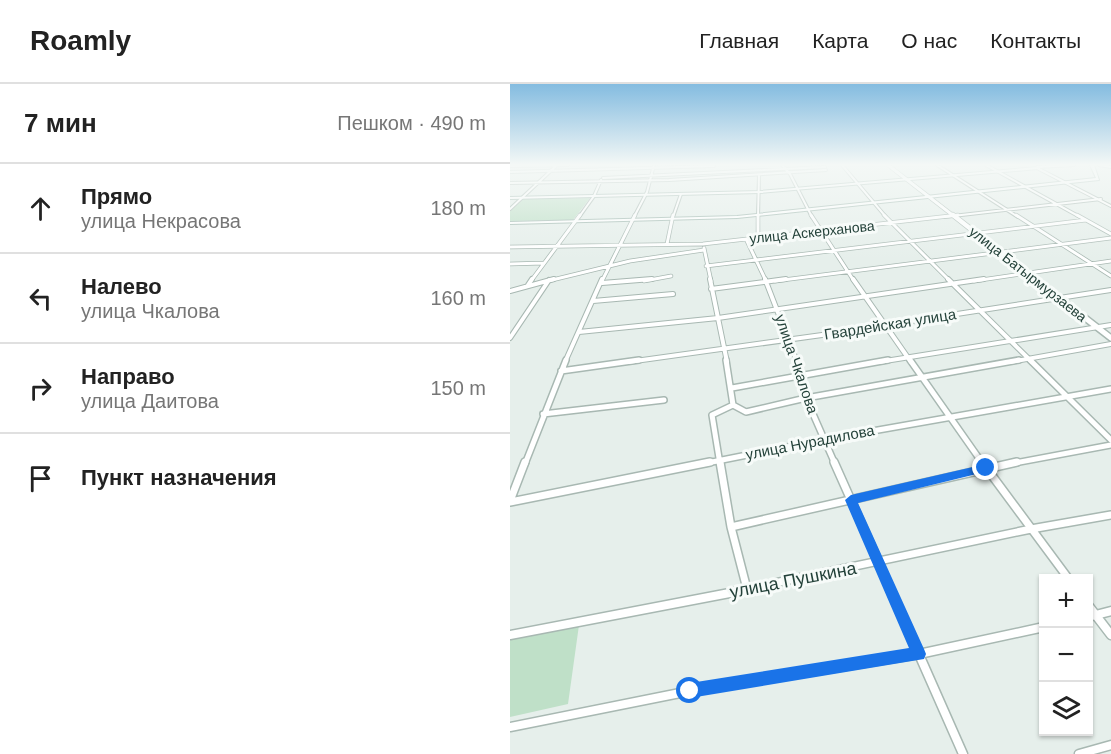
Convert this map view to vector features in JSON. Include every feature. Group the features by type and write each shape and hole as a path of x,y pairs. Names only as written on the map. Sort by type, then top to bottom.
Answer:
{"main road":[{"path":"510,223 759,215 934,196"}],"street":[{"path":"510,209 524,196"},
{"path":"527,286 593,196"},
{"path":"510,501 561,371 609,265 645,196"},
{"path":"667,244 672,219 680,196"},
{"path":"758,238 760,196"},
{"path":"802,196 833,251 986,468 1064,574"},
{"path":"868,196 909,242 1068,395 1111,440"},
{"path":"985,196 1111,276"},
{"path":"1041,196 1111,234"},
{"path":"1095,196 1111,206"},
{"name":"улица Батырмурзаева","path":"927,197 1111,338"},
{"name":"улица Аскерханова","path":"510,247 703,244 1101,199"},
{"path":"706,266 1086,220"},
{"path":"711,289 1061,244 1111,234"},
{"name":"улица Чкалова","path":"748,239 778,309 802,374 806,398 963,754"},
{"path":"703,244 732,388 733,405"},
{"path":"510,291 609,265 665,254 704,250"},
{"path":"579,332 718,318 1111,261"},
{"path":"510,264 544,263"},
{"path":"602,283 643,281 671,276"},
{"path":"510,338 549,280"},
{"name":"Гвардейская улица","path":"561,371 789,340 1111,290"},
{"path":"593,302 674,294"},
{"path":"732,388 802,374 1111,325"},
{"path":"733,405 746,412 806,398 1111,345"},
{"name":"улица Нурадилова","path":"510,501 824,439 1111,389"},
{"path":"543,414 664,400"},
{"path":"733,405 712,416 731,527 747,589"},
{"path":"731,527 986,468 1111,445"},
{"name":"улица Пушкина","path":"510,635 879,563 1031,529 1111,515"},
{"path":"1093,616 1111,611"},
{"path":"1093,617 1111,635"},
{"path":"510,727 690,691 919,654 1039,628"},
{"path":"1078,754 1111,745"}],"green space":[{"path":"590,198 573,220 510,221 510,211 522,199"},
{"path":"579,625 568,704 510,717 510,639"}],"route":[{"path":"690,691 919,654 851,500 986,468"}]}
